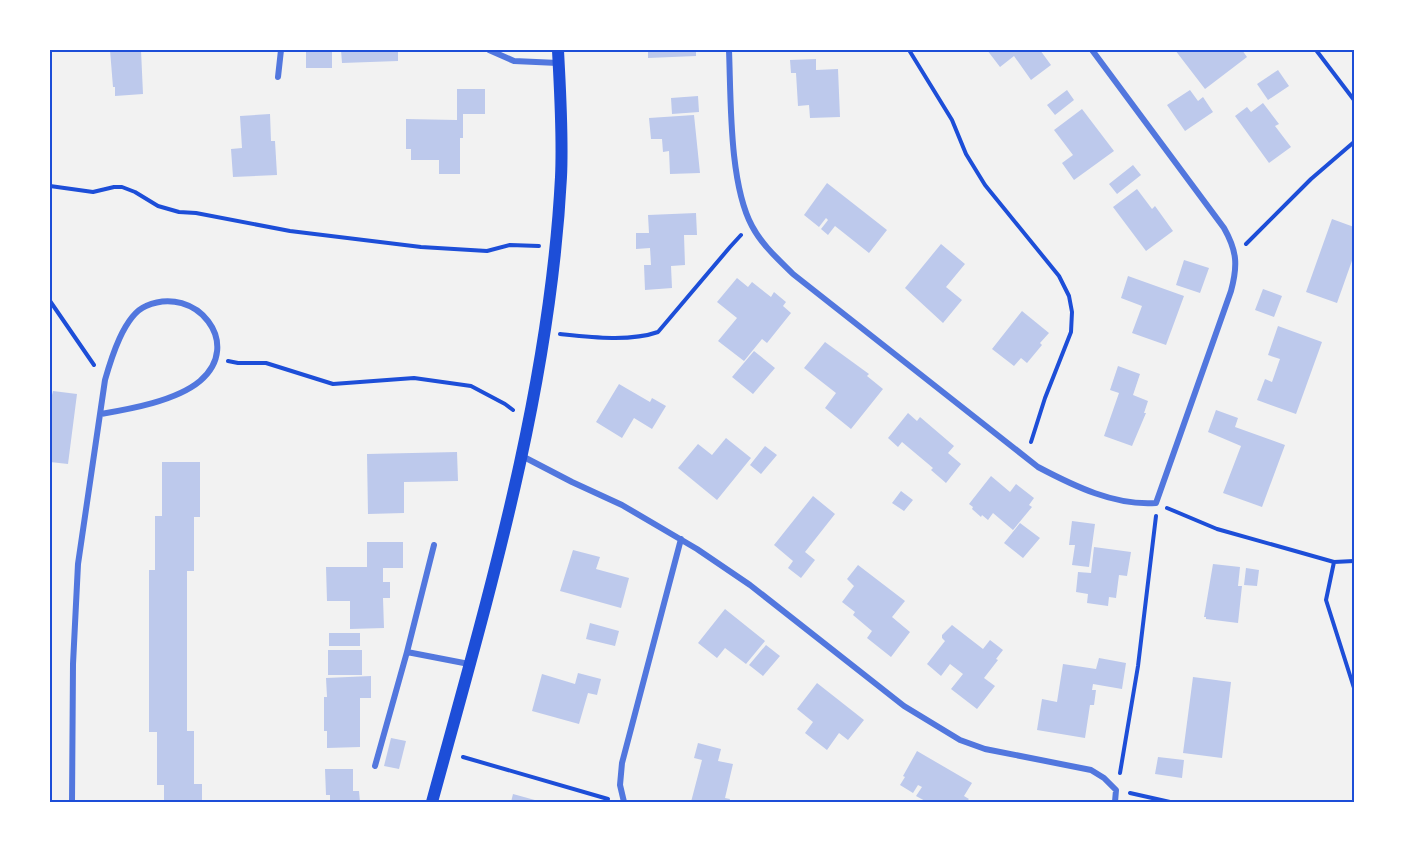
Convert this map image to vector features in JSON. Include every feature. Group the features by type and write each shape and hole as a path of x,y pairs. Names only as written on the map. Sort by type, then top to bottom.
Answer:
{"main road":[{"path":"432,802 470,664 521,456 541,363 561,175 558,50"}],"street":[{"path":"278,77 281,50"},
{"path":"489,50 514,61 558,63"},
{"path":"729,50 737,173 741,197 762,243 793,274 1038,467 1065,481 1099,494 1132,504 1156,503 1231,291 1235,255 1224,228 1092,50"},
{"path":"72,802 72,664 78,564 105,380 113,352 128,323 145,306 168,301 185,303 207,319 217,340 216,358 201,380 190,388 147,404 101,414"},
{"path":"521,456 622,505 681,538 750,585 904,706 960,740 985,749 1084,767 1104,778 1116,790 1115,802"},
{"path":"624,802 620,785 622,763 681,538"},
{"path":"375,766 434,545"},
{"path":"407,652 470,664"}],"path":[{"path":"909,50 952,120 966,154 985,185 1059,276 1068,296 1072,312 1071,332 1045,398 1026,458"},
{"path":"1316,50 1354,100"},
{"path":"1235,255 1311,179 1354,142"},
{"path":"50,186 93,192 122,187 158,206 179,212 229,218 290,231 421,247 487,250 510,245 555,247"},
{"path":"545,333 587,337 646,337 658,332 729,247 752,225"},
{"path":"50,301 105,380"},
{"path":"216,358 238,363 266,363 333,384 414,378 471,386 505,404 528,423"},
{"path":"1170,802 1116,790 1124,757 1138,666 1156,503 1217,529 1334,562 1354,561"},
{"path":"1334,562 1326,600 1354,688"},
{"path":"446,752 610,799"}],"building":[{"path":"110,50 141,50 143,94 115,96"},
{"path":"306,50 332,50 332,68 306,68"},
{"path":"341,50 398,50 398,61 342,63"},
{"path":"648,50 696,50 696,56 648,58"},
{"path":"987,50 1040,50 1051,65 1031,80 1014,56 1000,67"},
{"path":"1175,50 1242,50 1247,57 1205,89"},
{"path":"816,59 816,70 838,69 840,117 810,118 809,105 798,106 796,73 791,73 790,60"},
{"path":"1278,70 1289,86 1268,100 1257,84"},
{"path":"457,89 485,89 485,114 463,114 460,174 439,174 439,160 411,160 411,149 406,149 406,119 457,120"},
{"path":"1067,90 1074,100 1055,115 1047,105"},
{"path":"1190,90 1198,101 1203,97 1213,112 1185,131 1167,105"},
{"path":"698,96 699,112 672,114 671,98"},
{"path":"1263,103 1279,124 1275,126 1291,147 1269,163 1235,116 1247,107 1251,112"},
{"path":"1082,109 1114,151 1074,180 1062,163 1073,155 1054,130"},
{"path":"270,114 271,141 275,141 277,175 233,177 231,149 242,148 240,116"},
{"path":"694,115 700,173 670,174 669,151 663,152 662,139 651,139 649,118"},
{"path":"1133,165 1141,175 1117,194 1109,184"},
{"path":"827,183 887,230 869,253 835,226 828,235 821,229 828,220 826,218 819,227 804,215"},
{"path":"1137,189 1152,209 1155,206 1173,231 1146,251 1113,207"},
{"path":"696,213 697,235 684,235 685,265 671,266 672,288 645,290 644,265 651,265 650,248 636,249 636,233 649,233 648,215"},
{"path":"1332,219 1354,227 1354,255 1337,303 1306,292"},
{"path":"941,244 965,264 946,287 962,300 943,323 905,288"},
{"path":"1184,260 1209,268 1200,293 1176,285"},
{"path":"1128,276 1184,296 1166,345 1132,333 1142,306 1121,298"},
{"path":"737,278 748,287 752,282 771,297 774,292 786,302 783,306 791,313 767,343 762,339 744,361 718,341 737,318 717,302"},
{"path":"1263,289 1282,296 1274,317 1255,310"},
{"path":"1022,311 1049,333 1027,363 1021,358 1014,366 992,349"},
{"path":"1278,326 1322,342 1296,414 1257,400 1265,379 1272,382 1280,359 1268,355"},
{"path":"825,342 869,374 867,376 883,389 851,429 825,408 836,393 804,368"},
{"path":"754,351 775,368 753,394 732,377"},
{"path":"1118,366 1140,374 1133,395 1148,401 1144,413 1146,413 1132,446 1104,436 1119,393 1110,390"},
{"path":"619,384 650,402 652,398 666,406 652,429 634,418 622,438 596,422"},
{"path":"53,391 77,394 68,464 50,462 50,394 52,395"},
{"path":"1216,410 1238,418 1235,427 1285,445 1262,507 1223,493 1241,446 1208,432"},
{"path":"908,413 917,421 920,417 954,446 948,453 961,464 946,483 931,470 933,468 902,442 898,447 888,438"},
{"path":"726,438 751,458 717,500 678,468 698,444 712,455"},
{"path":"765,446 777,455 761,474 750,465"},
{"path":"457,452 458,481 404,482 404,513 368,514 367,454"},
{"path":"162,462 200,462 200,517 194,517 194,571 187,571 187,731 194,731 194,784 202,784 202,802 164,802 164,785 157,785 157,732 149,732 149,570 155,570 155,516 162,516"},
{"path":"991,476 1010,492 1016,484 1034,498 1029,505 1032,507 1013,530 993,513 988,520 982,515 981,517 969,504"},
{"path":"901,491 913,500 904,511 892,503"},
{"path":"813,496 835,514 805,552 815,560 801,578 788,568 793,561 774,545"},
{"path":"1072,521 1095,524 1089,567 1072,565 1075,545 1069,545"},
{"path":"1020,523 1040,538 1023,558 1004,543"},
{"path":"367,542 403,542 403,568 383,568 383,582 390,582 390,598 383,598 384,628 350,629 350,601 327,601 326,567 367,567"},
{"path":"1094,547 1131,552 1127,576 1119,575 1116,598 1109,597 1108,606 1087,603 1088,594 1076,592 1078,572 1091,573"},
{"path":"573,550 600,557 596,569 629,578 621,608 560,591"},
{"path":"1213,564 1240,567 1238,586 1242,586 1238,623 1204,617"},
{"path":"858,565 905,601 892,617 910,632 891,657 867,638 872,631 853,615 855,612 842,602 854,586 847,579"},
{"path":"1246,568 1259,570 1257,586 1244,585"},
{"path":"725,609 765,641 746,664 725,648 717,658 698,643"},
{"path":"590,623 619,631 615,646 586,639"},
{"path":"952,625 983,649 990,640 1003,650 984,678 995,686 977,709 951,689 963,674 950,664 941,676 927,664 945,641 942,635"},
{"path":"329,633 360,633 360,646 329,646"},
{"path":"766,645 780,656 763,676 749,665"},
{"path":"328,650 362,650 362,675 328,675"},
{"path":"1099,658 1126,663 1122,689 1093,684 1092,690 1096,690 1094,705 1090,705 1085,738 1037,730 1042,699 1057,702 1063,664 1096,669"},
{"path":"578,673 601,679 597,695 588,693 579,724 532,711 542,674 575,684"},
{"path":"371,676 371,698 360,698 360,747 327,748 327,731 324,731 326,678"},
{"path":"1193,677 1231,682 1222,758 1183,753"},
{"path":"817,683 864,720 848,740 839,733 827,750 805,733 813,722 797,709"},
{"path":"391,738 406,741 399,769 384,766"},
{"path":"698,743 721,749 718,761 733,764 725,798 730,799 729,802 691,802 702,760 694,758"},
{"path":"917,751 972,783 964,796 969,799 966,802 927,802 916,796 922,787 918,785 913,793 900,785"},
{"path":"1158,757 1184,760 1182,778 1155,774"},
{"path":"325,769 353,769 353,791 359,791 360,802 330,802 330,795 326,795"},
{"path":"513,794 542,802 511,802"}]}
